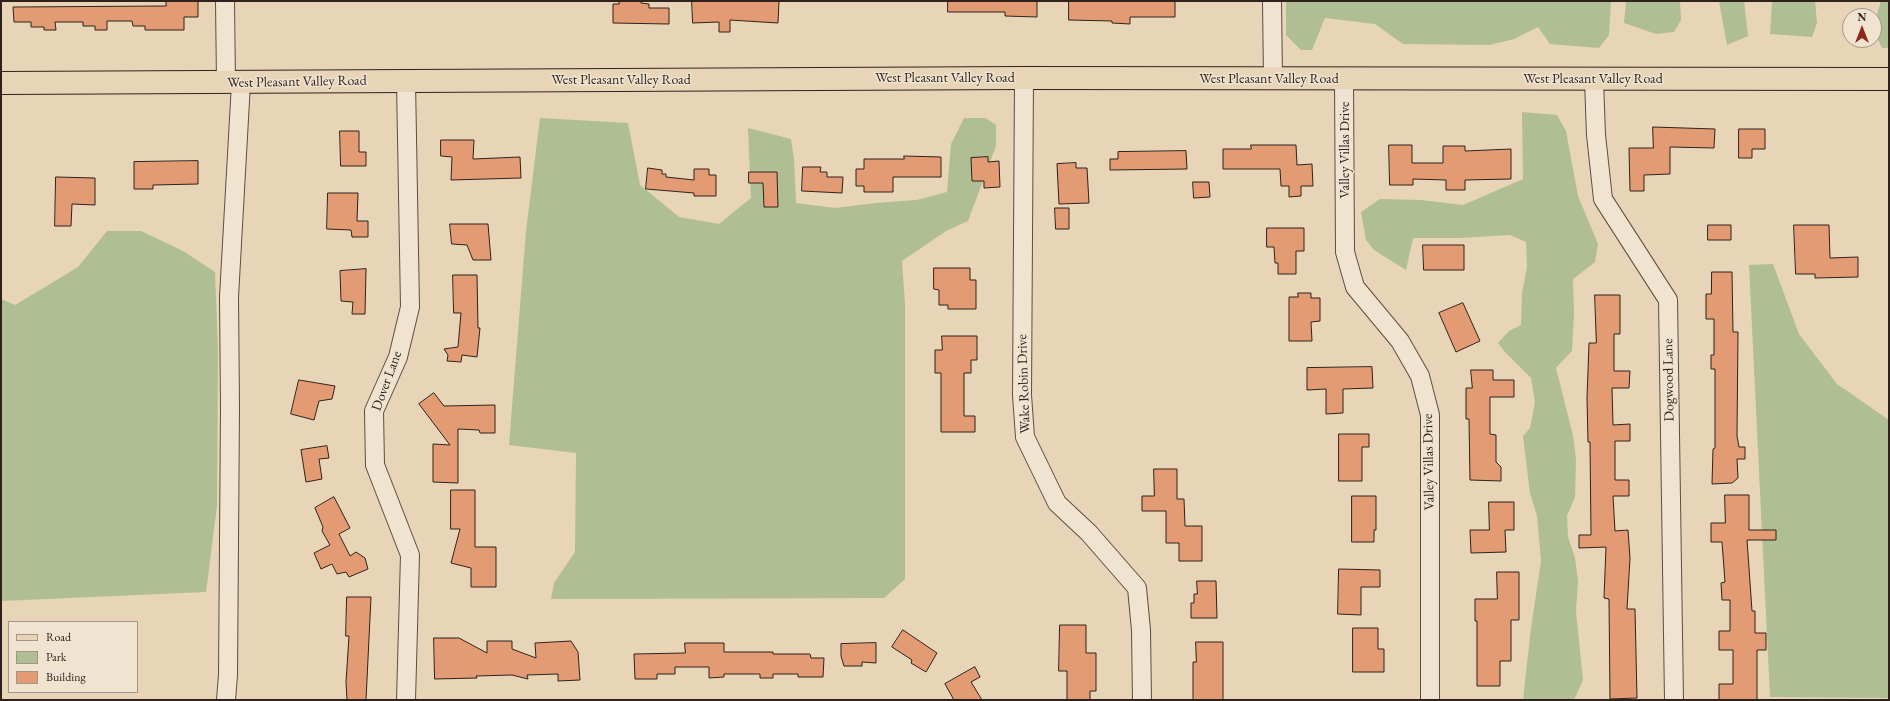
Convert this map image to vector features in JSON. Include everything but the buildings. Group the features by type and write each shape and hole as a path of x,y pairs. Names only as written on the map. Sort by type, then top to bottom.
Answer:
{"main road":[{"name":"West Pleasant Valley Road","path":"1,83 1024,78 1594,80 1889,79"}],"street":[{"path":"224,1 233,83 229,297 230,416 228,675 226,700"},
{"path":"1272,1 1273,79"},
{"name":"Wake Robin Drive","path":"1024,78 1022,394 1025,437 1057,504 1089,533 1136,588 1141,630 1142,700"},
{"name":"Valley Villas Drive","path":"1344,79 1345,252 1355,287 1400,341 1420,376 1430,416 1430,700"},
{"name":"Dogwood Lane","path":"1594,80 1596,135 1603,200 1668,300 1674,700"},
{"name":"Dover Lane","path":"406,81 410,307 398,357 374,411 375,465 410,555 406,700"}],"green space":[{"path":"1286,1 1611,1 1609,35 1599,48 1550,44 1538,27 1514,39 1489,45 1403,44 1375,24 1325,18 1312,50 1301,50 1286,35"},
{"path":"1626,1 1680,1 1681,20 1674,32 1656,34 1624,23"},
{"path":"1719,1 1744,1 1748,36 1727,45"},
{"path":"1772,1 1815,1 1817,23 1812,37 1770,34"},
{"path":"1881,1 1889,1 1889,48 1882,48 1882,8 1879,8"},
{"path":"1522,112 1557,115 1566,131 1578,196 1598,244 1595,262 1573,279 1574,314 1572,351 1556,368 1573,436 1576,459 1575,497 1567,516 1568,537 1575,558 1578,581 1576,611 1583,680 1574,700 1523,700 1531,628 1541,561 1537,516 1530,493 1523,436 1530,428 1535,402 1531,378 1498,343 1509,331 1521,325 1522,293 1527,267 1526,242 1510,235 1459,238 1413,238 1406,270 1374,250 1366,240 1361,212 1380,199 1421,200 1463,205 1523,179"},
{"path":"540,118 628,123 640,185 679,217 719,224 751,198 748,128 791,139 794,159 796,203 835,208 917,200 947,192 951,144 964,118 986,118 996,125 996,146 968,221 946,231 902,261 905,304 905,579 884,598 551,599 554,583 575,552 576,453 509,445 526,231"},
{"path":"107,231 141,231 183,251 215,272 218,352 217,506 206,592 1,601 1,299 15,305 78,267"},
{"path":"1773,264 1799,334 1837,384 1889,420 1889,698 1770,697 1749,265"}]}
